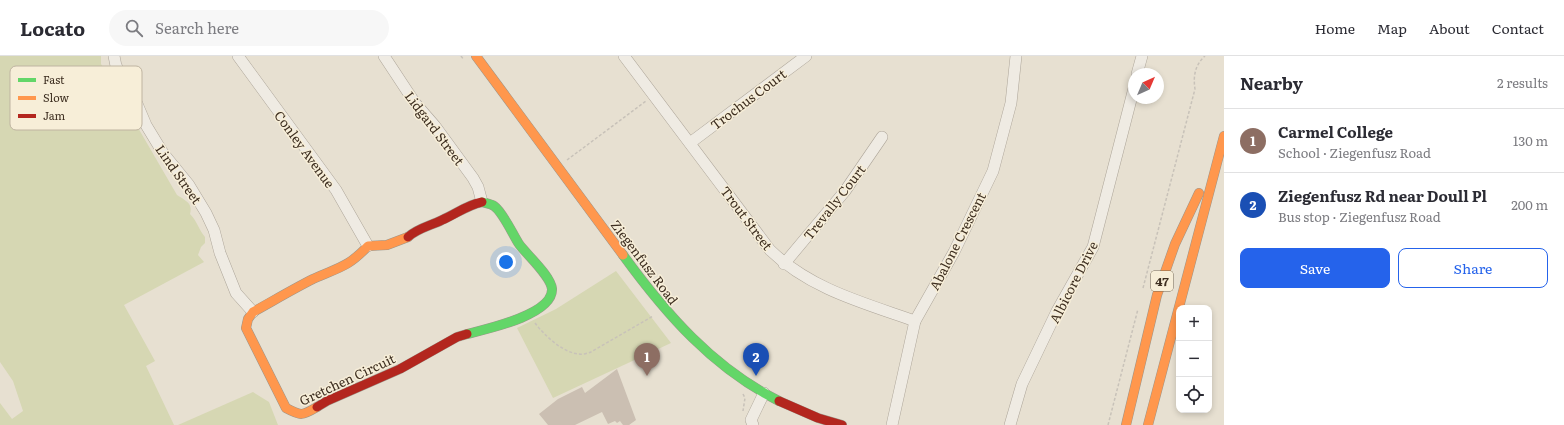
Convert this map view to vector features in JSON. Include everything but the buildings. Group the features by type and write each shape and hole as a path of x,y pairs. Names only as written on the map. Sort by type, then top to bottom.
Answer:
{"main road":[{"name":"Ziegenfusz Road","path":"476,56 669,315 702,349 764,393 825,421 842,425"},
{"name":"47","path":"1148,425 1224,136"},
{"name":"47","path":"1126,425 1157,295 1175,244 1221,146"},
{"path":"253,312 314,279 344,267 354,260 368,246 387,245 405,239 416,230 441,221 471,204 482,202"},
{"name":"Gretchen Circuit","path":"253,312 248,319 246,328 282,402 286,408 298,415 306,414 339,396 400,369 457,337 515,321 530,314 543,306 550,298 552,288 548,278 520,245 500,212 494,206 482,202"}],"street":[{"name":"Lind Street","path":"114,56 116,66"},
{"name":"Conley Avenue","path":"238,56 336,190 368,246"},
{"name":"Lidgard Street","path":"384,56 415,103 435,126 473,178 478,187 482,202"},
{"name":"Trout Street","path":"624,56 770,250 784,264 805,278 827,289 915,321"},
{"name":"Trochus Court","path":"690,143 806,56"},
{"name":"Abalone Crescent","path":"892,425 915,321 954,252 993,171 1011,103 1016,56"},
{"path":"1139,68 1142,56"},
{"name":"Albicore Drive","path":"1010,425 1022,384 1057,311 1093,247 1130,104"},
{"name":"Lind Street","path":"142,116 163,153 189,185 206,213 214,230 220,252 236,293 253,312"},
{"name":"Trevally Court","path":"784,264 845,191 882,138"},
{"path":"753,425 751,420 764,393"}],"path":[{"path":"1142,293 1195,89 1194,78 1199,62 1205,56"},
{"path":"558,167 654,95"},
{"path":"1108,425 1138,308"},
{"path":"530,314 541,330 551,339 572,353 581,355 592,352 653,316"}],"green space":[{"path":"0,56 101,56 102,66 10,66 10,130 139,130 177,195 190,205 190,214 205,237 205,243 201,247 198,255 204,262 124,305 155,361 146,366 174,425 0,425 0,403 12,419 23,411 13,381 0,362"},
{"path":"616,271 671,343 553,398 517,328 556,309"},
{"path":"253,392 269,402 278,425 178,425"}],"traffic: fast":[{"path":"467,334 489,329 531,313 542,306 549,298 552,289 548,278 519,244 501,213 494,206 482,202"},
{"path":"623,255 656,298 692,338 733,373 755,388 779,401"}],"traffic: slow":[{"path":"476,56 623,255"},
{"path":"1148,425 1224,136"},
{"path":"1126,425 1157,295 1175,244 1199,193"},
{"path":"317,407 302,414 298,414 286,408 246,328 248,319 253,312 283,295 348,263 368,246 387,245 408,237"}],"traffic: jam":[{"path":"408,237 420,229 447,218 471,205 482,202"},
{"path":"317,407 327,401 400,369 457,337 467,334"},
{"path":"779,401 818,418 842,425"}],"place":[{"name":"Carmel College","path":"647,376"},
{"name":"Ziegenfusz Rd near Doull Pl","path":"756,376"}]}
